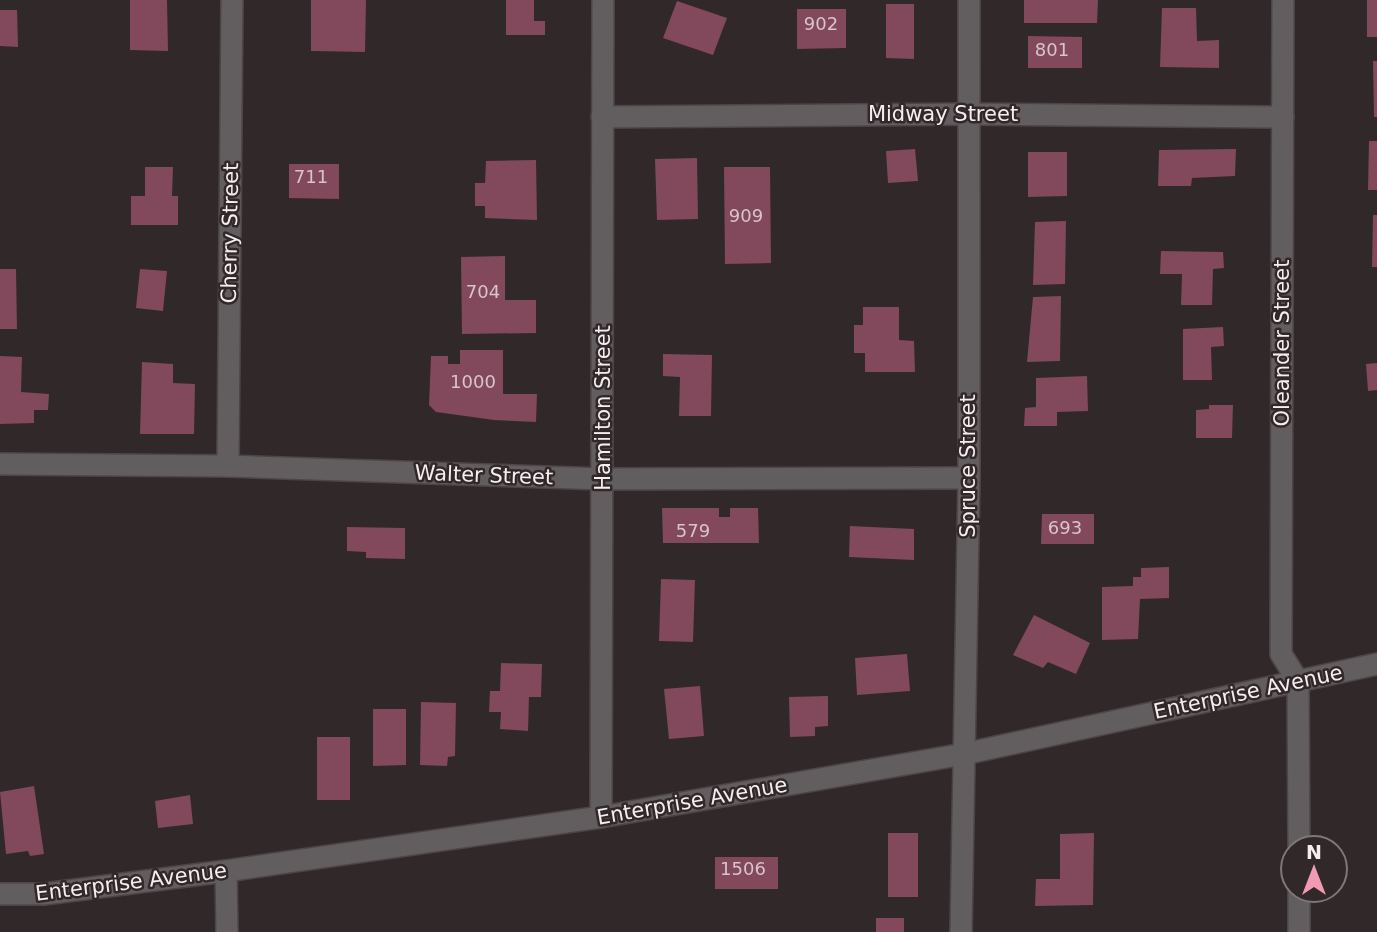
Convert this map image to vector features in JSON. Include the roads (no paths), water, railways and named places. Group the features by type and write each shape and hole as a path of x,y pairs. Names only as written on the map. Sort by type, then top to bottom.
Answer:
{"street":[{"name":"Cherry Street","path":"228,466 232,0"},
{"name":"Hamilton Street","path":"601,817 604,479 603,0"},
{"name":"Spruce Street","path":"961,932 969,478 970,0"},
{"name":"Oleander Street","path":"1283,0 1281,654 1298,681"},
{"name":"Midway Street","path":"602,117 970,114 1283,117"},
{"name":"Walter Street","path":"0,464 228,466 604,479 969,478"},
{"name":"Enterprise Avenue","path":"0,894 44,894 226,871 601,817 964,754 1377,664"},
{"path":"1298,681 1299,834"},
{"path":"226,871 227,932"},
{"path":"1299,904 1299,932"}]}
